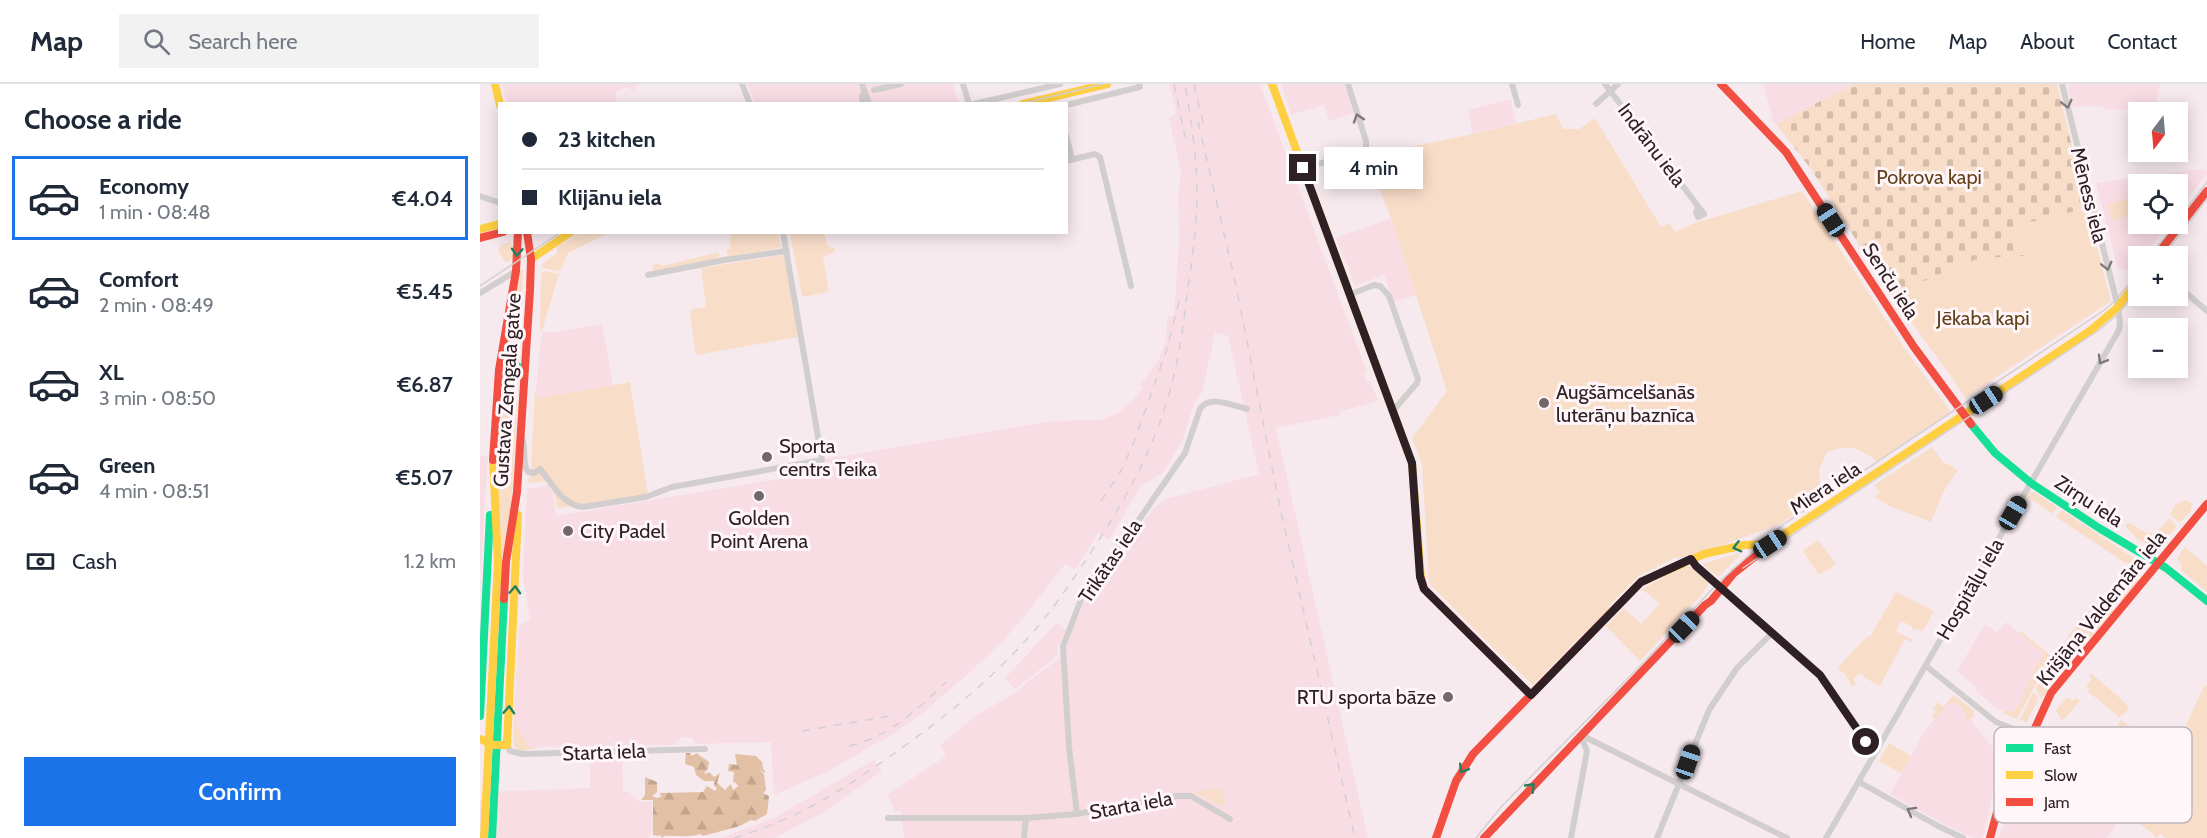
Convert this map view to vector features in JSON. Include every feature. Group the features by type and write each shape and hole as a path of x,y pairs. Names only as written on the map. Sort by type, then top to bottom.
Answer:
{"main road":[{"path":"495,84 499,102"},
{"path":"1031,102 1107,84"},
{"path":"1272,84 1412,463 1420,577 1424,589 1531,695"},
{"name":"Senču iela","path":"1721,84 1786,152 1914,347 1964,415"},
{"path":"2164,246 2207,191"},
{"path":"480,229 498,224"},
{"path":"480,238 498,233"},
{"name":"Gustava Zemgala gatve","path":"492,838 498,647 498,562 493,469 499,370 516,271 518,234"},
{"name":"Gustava Zemgala gatve","path":"484,838 506,562 517,492 529,311 531,259 527,234"},
{"path":"531,259 567,234"},
{"name":"Miera iela","path":"1484,838 1747,561 2091,330 2118,307 2128,294"},
{"path":"499,370 506,364 513,363 524,372"},
{"name":"Zirņu iela","path":"1964,415 1995,453 2031,483 2174,574 2207,601"},
{"path":"480,716 493,469"},
{"path":"480,739 494,745 507,745 519,503 517,492"},
{"name":"Krišjāņa Valdemāra iela","path":"2035,727 2051,693 2207,504"},
{"path":"1436,838 1451,792 1466,764 1641,582 1691,559 1744,545 1770,544"},
{"name":"Krišjāņa Valdemāra iela","path":"1990,838 1994,823"}],"street":[{"path":"742,84 749,102"},
{"path":"862,84 867,102"},
{"path":"874,90 901,84"},
{"path":"963,84 968,102"},
{"path":"983,102 1060,84"},
{"path":"1068,105 1140,87 1139,84"},
{"path":"1303,168 1366,151 1366,141 1348,84"},
{"path":"1512,84 1518,105"},
{"name":"Indrānu iela","path":"1605,84 1698,206"},
{"path":"1596,104 1618,84"},
{"name":"Mēness iela","path":"2062,84 2118,307"},
{"path":"863,102 864,92"},
{"path":"1069,160 1095,154 1100,157 1131,286"},
{"path":"480,196 498,202"},
{"path":"521,435 526,446 525,465 528,472 534,473 540,469 566,501 583,507 646,497 672,487 822,459 783,234"},
{"path":"648,275 787,251"},
{"path":"480,293 516,271"},
{"path":"1349,295 1374,285 1380,286 1389,296 1418,379 1392,412"},
{"path":"2188,295 2207,311"},
{"name":"Hospitāļu iela","path":"1826,838 2118,332 2120,323 2118,307"},
{"name":"Trikātas iela","path":"1077,814 1069,747 1063,646 1066,635 1092,580 1136,524 1185,453 1204,403 1210,400 1247,409"},
{"path":"1691,559 1826,681 1866,742 1876,751"},
{"path":"1657,838 1680,784 1701,724 1737,668 1773,632"},
{"path":"1926,666 1996,722 2008,727"},
{"path":"1581,735 1786,838"},
{"path":"1571,838 1587,751 1581,735"},
{"name":"Starta iela","path":"507,745 510,751 523,754 705,749"},
{"path":"1859,782 1963,838"},
{"name":"Starta iela","path":"888,818 1026,818 1077,814 1178,796 1191,796 1230,819"},
{"path":"1024,838 1026,818"}],"shaded area":[{"path":"502,84 638,84 633,91 627,87 615,92 617,102 507,102"},
{"path":"747,84 953,84 958,102 755,102"},
{"path":"1169,84 1260,84 1367,372 1364,374 1367,382 1370,381 1378,401 1342,411 1340,415 1276,428 1368,838 904,838 901,811 895,811 887,795 946,756 940,745 974,717 1011,695 1059,658 1095,579 1156,506 1166,499 1259,474 1228,336 1215,333 1202,392 1194,404 1182,442 1163,473 1141,486 1109,540 1098,533 1075,570 1065,564 1002,642 920,715 891,735 825,773 774,795 771,742 695,744 693,739 684,737 679,738 681,740 674,745 529,747 515,723 519,626 530,619 523,577 527,489 552,484 556,516 827,471 825,459 1051,421 1100,420 1118,413 1132,401 1143,388 1139,386 1158,361 1166,340 1167,317 1174,316 1181,171 1169,118 1177,113"},
{"path":"1281,84 1345,84 1354,113 1329,121 1324,105 1291,115"},
{"path":"1763,84 1854,84 1776,124 1773,121"},
{"path":"2071,84 2160,84 2156,102 2128,102 2128,109 2110,110 2095,106 2072,107 2067,86"},
{"path":"1511,99 1516,123 1473,134 1468,110"},
{"path":"2200,169 2207,171 2188,198 2188,174 2163,174"},
{"path":"2128,179 2128,234 2161,234 2151,246 2128,246 2128,269 2118,270 2096,183"},
{"path":"1391,218 1417,295 1394,302 1384,275 1355,286 1336,238"},
{"path":"602,324 613,385 535,399 542,331 549,333"},
{"path":"480,456 488,457 480,577"},
{"path":"1057,622 1066,631 1057,648 1059,655 1015,689 1005,678"},
{"path":"2006,622 2044,654 2029,680 2022,702 2013,712 1996,708 1957,671 1985,624 1997,632"},
{"path":"1952,696 1994,749 1993,792 1984,834 1981,838 1974,838 1943,824 1890,794 1923,734"},
{"path":"590,760 622,760 623,792 629,792 640,802 652,801 653,829 648,838 480,838 480,800 485,799 485,792 590,788"},
{"path":"874,760 882,771 823,813 774,838 721,838 774,818"},
{"path":"2004,823 2117,823 2107,838 1998,838"}],"green space":[{"name":"Pokrova kapi","path":"1854,84 2057,84 2087,208 2015,226 2024,256 1979,258 1891,295 1811,169 1776,124"},
{"path":"1556,114 1563,129 1579,129 1595,118 1661,227 1670,223 1675,232 1692,224 1802,191 1907,352 1951,412 1877,461 1854,448 1827,452 1819,470 1821,497 1781,524 1714,548 1674,558 1637,577 1608,607 1611,608 1583,639 1584,633 1533,685 1429,583 1422,464 1412,438 1447,391 1391,218 1366,156"},
{"path":"2128,198 2128,216 2112,221 2108,204"},
{"name":"Jēkaba kapi","path":"2087,208 2111,301 1965,398 1891,295 1979,258 2024,256 2015,226"},
{"path":"578,234 606,234 568,253 560,271 543,268 542,264 557,253 557,247"},
{"path":"729,234 778,234 781,246 728,257 726,250 731,248 729,238 731,237"},
{"path":"790,234 824,234 828,246 835,249 834,252 823,257 829,292 802,297"},
{"path":"508,240 513,246 513,258 506,263 498,250 502,244 508,243"},
{"path":"720,254 718,258 654,271 652,269 653,265 660,263 662,266"},
{"path":"784,255 799,337 696,355 690,314 692,309 706,307 701,268"},
{"path":"519,270 523,270 519,362 505,361"},
{"path":"544,271 559,274 542,331 540,330 541,274"},
{"path":"512,367 518,372 514,465 510,512 502,558 497,477 503,373"},
{"path":"630,382 648,495 557,508 552,481 527,483 533,470 531,469 535,393 538,393 537,398"},
{"path":"1932,447 1943,462 1958,470 1943,492 1931,522 1889,506 1875,497 1880,493 1874,485"},
{"path":"2030,492 2034,492 2057,507 2053,514 2029,498 2027,496"},
{"path":"2186,500 2192,503 2191,511 2179,523 2170,514 2176,504"},
{"path":"2062,510 2136,561 2127,564 2056,517"},
{"path":"2169,518 2176,528 2160,545 2155,532"},
{"path":"2129,523 2145,532 2152,533 2155,546 2152,547 2137,539 2125,525"},
{"path":"1818,540 1836,564 1819,575 1803,551"},
{"path":"2185,547 2207,566 2207,592 2181,570 2182,566 2177,558"},
{"path":"1739,553 1740,555 1718,577 1702,564"},
{"path":"1684,567 1693,567 1710,581 1703,593 1640,661 1606,626 1624,608 1641,624 1660,604 1642,589"},
{"path":"2125,570 2139,581 2123,600 2119,601 2107,591"},
{"path":"1896,592 1934,611 1923,631 1912,629 1912,626 1901,621 1896,631 1913,640 1912,642 1905,639 1880,686 1865,678 1862,673 1853,679 1856,684 1852,687 1844,672 1842,673 1838,667 1868,636 1870,637"},
{"path":"2103,595 2115,606 2114,610 2070,662 2057,652"},
{"path":"518,625 515,723 529,747 539,747 523,751 516,748 513,743"},
{"path":"2022,632 2051,656 2017,719 2003,713 2004,710 2013,712 2021,702 2026,692 2024,690 2035,673 2033,671 2044,654 2019,633"},
{"path":"2053,659 2065,668 2041,699 2036,688"},
{"path":"2092,674 2129,706 2127,711 2118,718 2115,713 2087,691 2089,688 2086,686 2092,679 2089,675"},
{"path":"2204,686 2207,686 2207,838 2166,838 2160,834 2157,838 2139,823 2192,823 2192,727 2185,727"},
{"path":"2034,691 2038,700 2026,723 2020,719"},
{"path":"1954,695 1974,711 1974,716 1967,721 1965,717 1967,715 1956,701 1952,705 1949,703 1923,734 1935,719 1932,716 1936,712 1933,709 1938,702 1944,707"},
{"path":"2068,697 2073,701 2076,698 2080,701 2061,720 2056,710"},
{"path":"2121,720 2130,727 2116,727"},
{"path":"1889,743 1911,756 1901,773 1879,761"},
{"path":"686,753 692,756 697,753 709,762 708,769 704,773 709,772 714,777 720,773 717,783 725,790 731,784 733,790 738,786 733,782 734,772 728,771 729,764 737,765 735,754 756,756 762,762 765,771 765,773 758,769 764,774 766,790 763,793 769,796 767,814 755,821 751,820 740,826 703,836 700,834 662,838 660,835 653,835 653,800 641,800 645,795 645,777 657,782 657,792 652,796 657,798 661,797 660,793 703,792 707,786 715,791 717,788 714,786 714,781 704,781 696,775 694,767 685,764"},
{"path":"1217,788 1222,790 1224,807 1194,792"}],"tram line":[{"path":"1028,102 1103,84"},
{"path":"2188,207 2207,182"},
{"path":"2171,246 2207,199"},
{"path":"480,286 558,234"},
{"path":"2158,246 2167,234"},
{"path":"1476,838 1501,807 1643,663 1717,584 1781,526 2103,311 2128,285"},
{"path":"1743,568 2099,330 2128,302"}],"railway":[{"path":"1174,84 1185,137"},
{"path":"734,838 783,820 827,798 888,758 960,703 991,676 1035,630 1071,582 1112,519 1141,467 1159,425 1174,377 1180,344 1197,206 1195,152 1185,84"},
{"path":"1194,84 1205,131"},
{"path":"1198,122 1235,281 1281,512 1355,838"},
{"path":"1101,501 1121,471 1134,442 1166,352 1179,301"},
{"path":"849,746 890,729 946,682"},
{"path":"802,731 896,715"}],"traffic: fast":[{"path":"499,370 509,363 516,365 524,372"},
{"path":"1971,424 1995,453 2031,483 2099,528 2166,568 2207,601"},
{"path":"480,716 490,515"},
{"path":"492,838 504,599"}],"traffic: slow":[{"path":"495,84 499,102"},
{"path":"1031,102 1107,84"},
{"path":"1272,84 1412,463 1421,578"},
{"path":"480,229 498,224"},
{"path":"531,259 568,234"},
{"path":"1780,537 2091,330 2118,307 2128,294"},
{"path":"484,838 498,562 493,460"},
{"path":"480,739 494,745 507,745 518,515"},
{"path":"1648,579 1704,554 1744,545 1770,544"}],"traffic: jam":[{"path":"1721,84 1786,152 1914,347 1971,424"},
{"path":"2164,246 2207,191"},
{"path":"480,238 498,233"},
{"path":"493,460 499,370 516,271 518,234"},
{"path":"504,599 506,562 517,492 530,290 531,259 527,234"},
{"path":"2036,727 2051,693 2207,504"},
{"path":"1484,838 1711,601 1734,573 1780,537"},
{"path":"1421,578 1424,589 1531,695"},
{"path":"1436,838 1456,781 1473,754 1641,582 1648,579"},
{"path":"1990,838 1994,823"}],"place":[{"name":"Augšāmcelšanās luterāņu baznīca","path":"1544,403"},
{"name":"Sporta centrs Teika","path":"767,457"},
{"name":"Golden Point Arena","path":"759,496"},
{"name":"City Padel","path":"568,531"},
{"name":"RTU sporta bāze","path":"1448,697"}],"route":[{"path":"1303,168 1412,463 1420,577 1424,589 1531,695 1641,582 1691,559 1696,566 1826,681 1866,742"}]}
